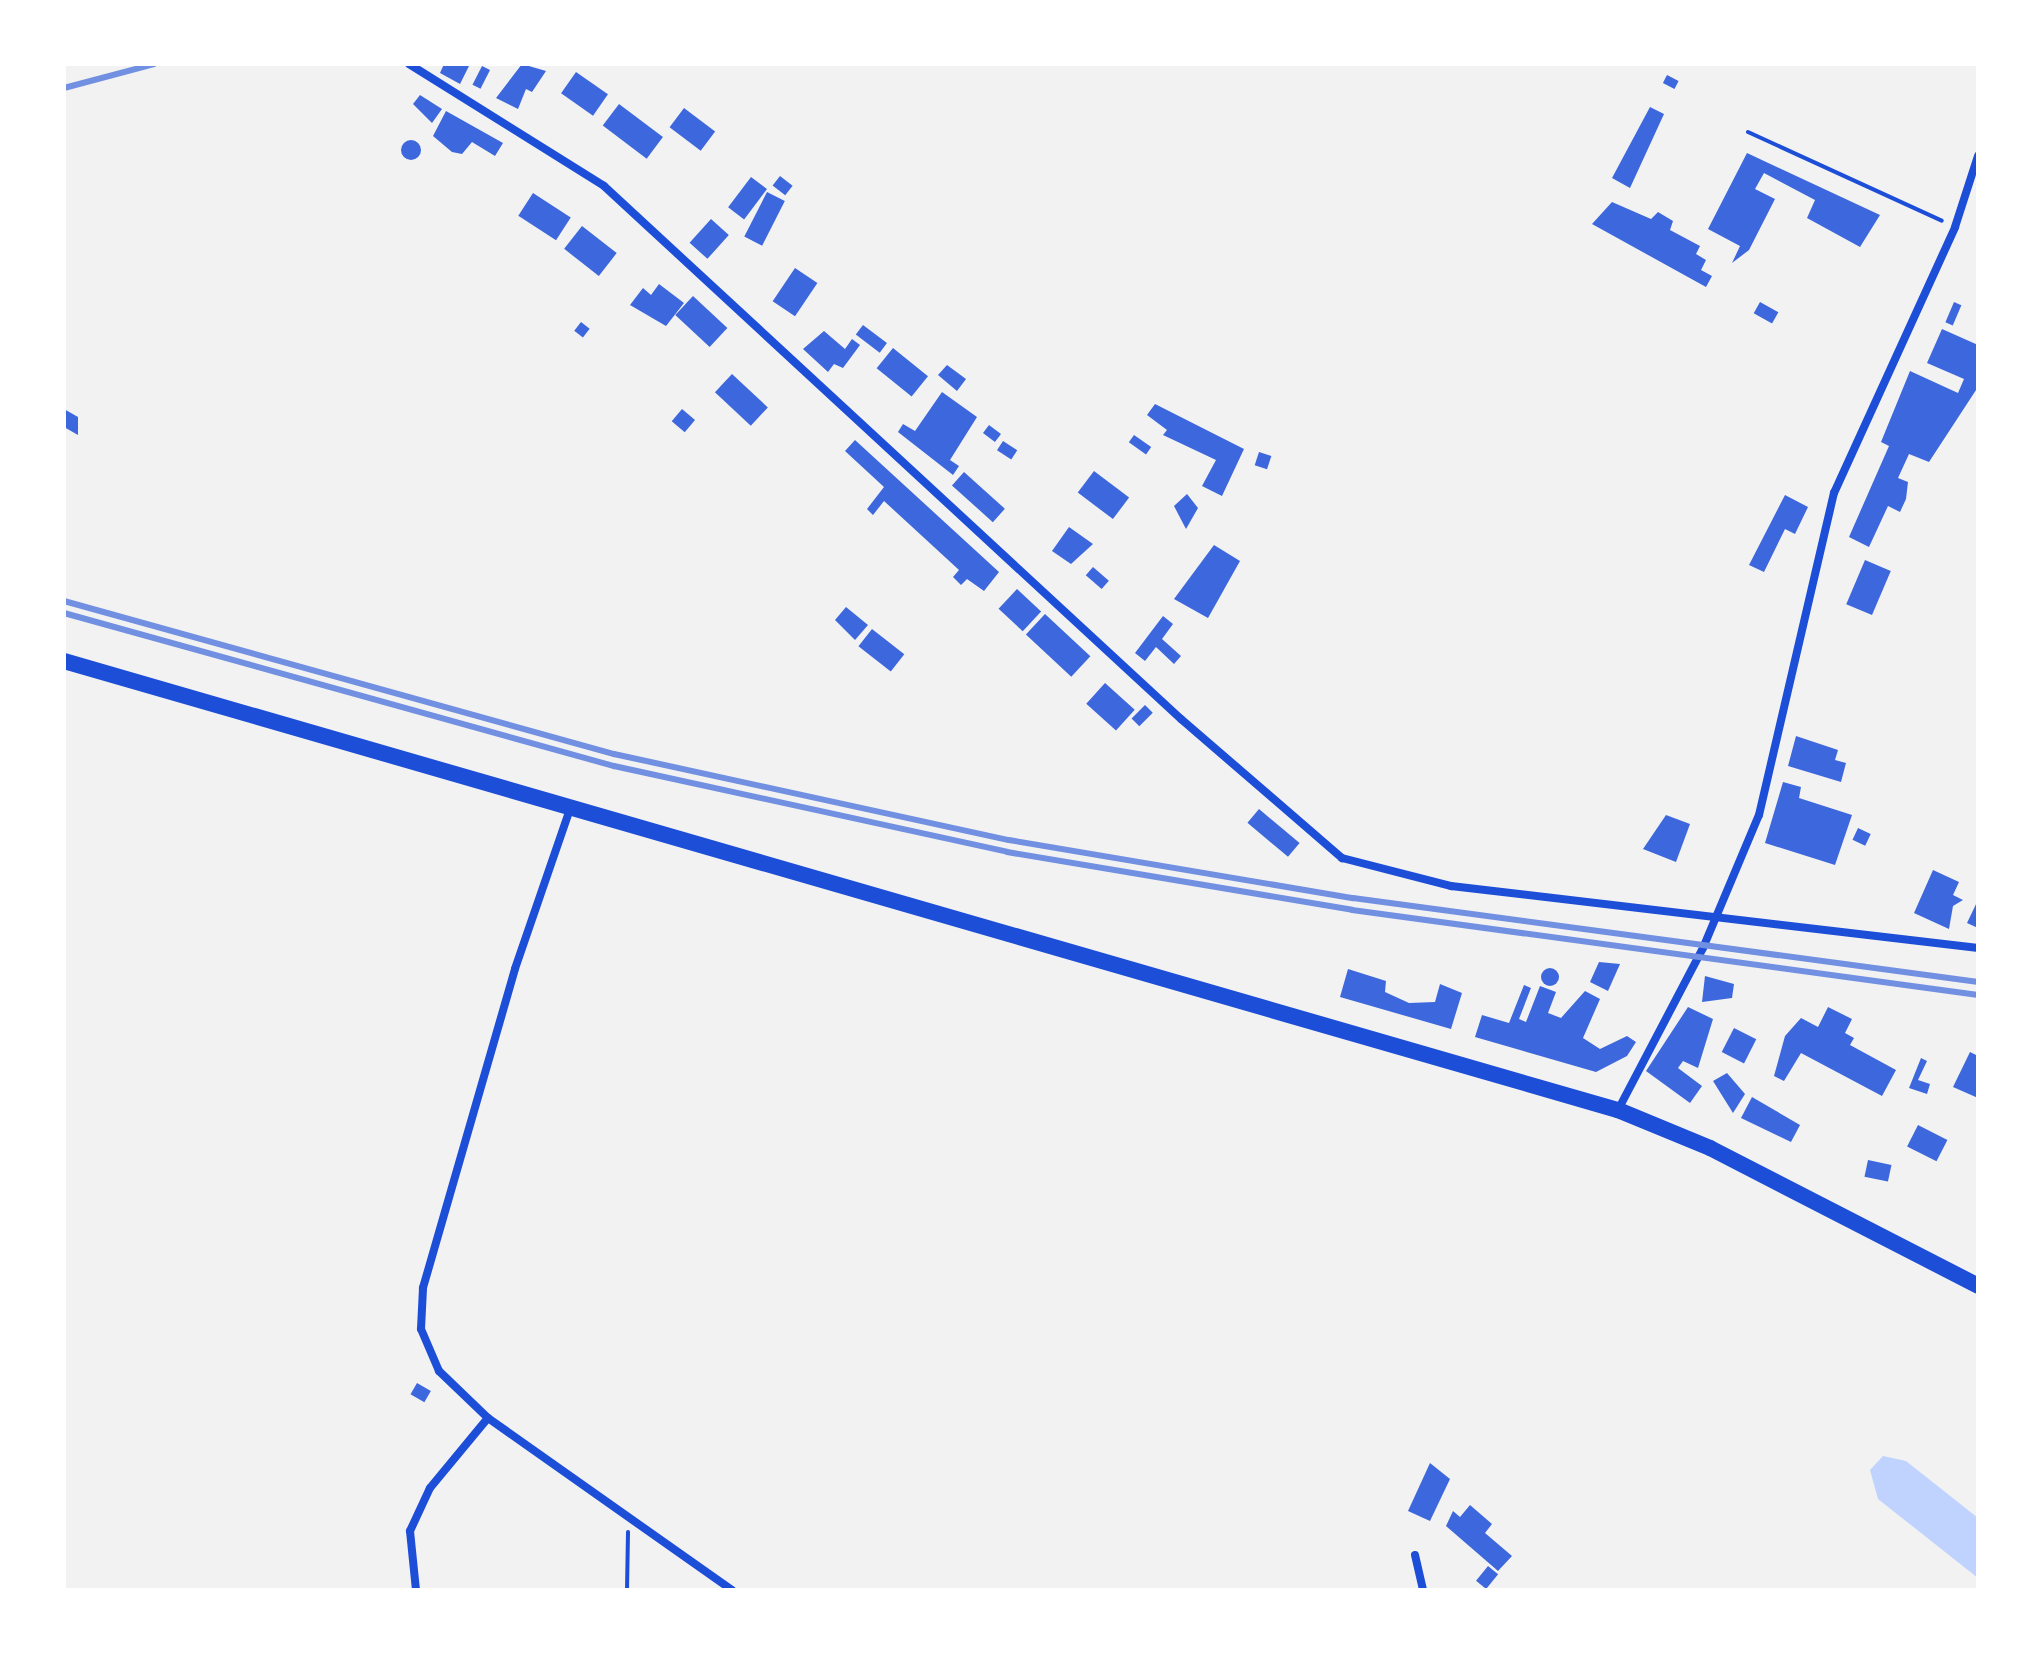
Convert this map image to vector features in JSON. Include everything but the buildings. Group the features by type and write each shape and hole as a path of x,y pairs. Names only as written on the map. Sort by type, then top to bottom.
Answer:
{"main road":[{"path":"64,661 1618,1110 1710,1148 1978,1286"}],"street":[{"path":"409,64 604,186 1181,719 1342,858 1451,886 1714,922 1978,948"},
{"path":"1618,1110 1714,922 1759,815 1834,493 1955,227 1978,156"},
{"path":"570,809 515,969 423,1288 421,1329 439,1371 488,1418 732,1590"},
{"path":"416,1590 410,1531 430,1488 488,1418"},
{"path":"1415,1555 1423,1590"}],"path":[{"path":"1748,132 1955,227"},
{"path":"627,1590 629,1516"}],"water":[{"path":"1883,1456 1906,1461 1978,1518 1978,1578 1878,1499 1870,1470"}],"railway":[{"path":"64,88 154,64"},
{"path":"64,601 614,754 1009,840 1353,898 1978,982"},
{"path":"64,613 614,766 1007,852 1352,910 1978,995"}]}
